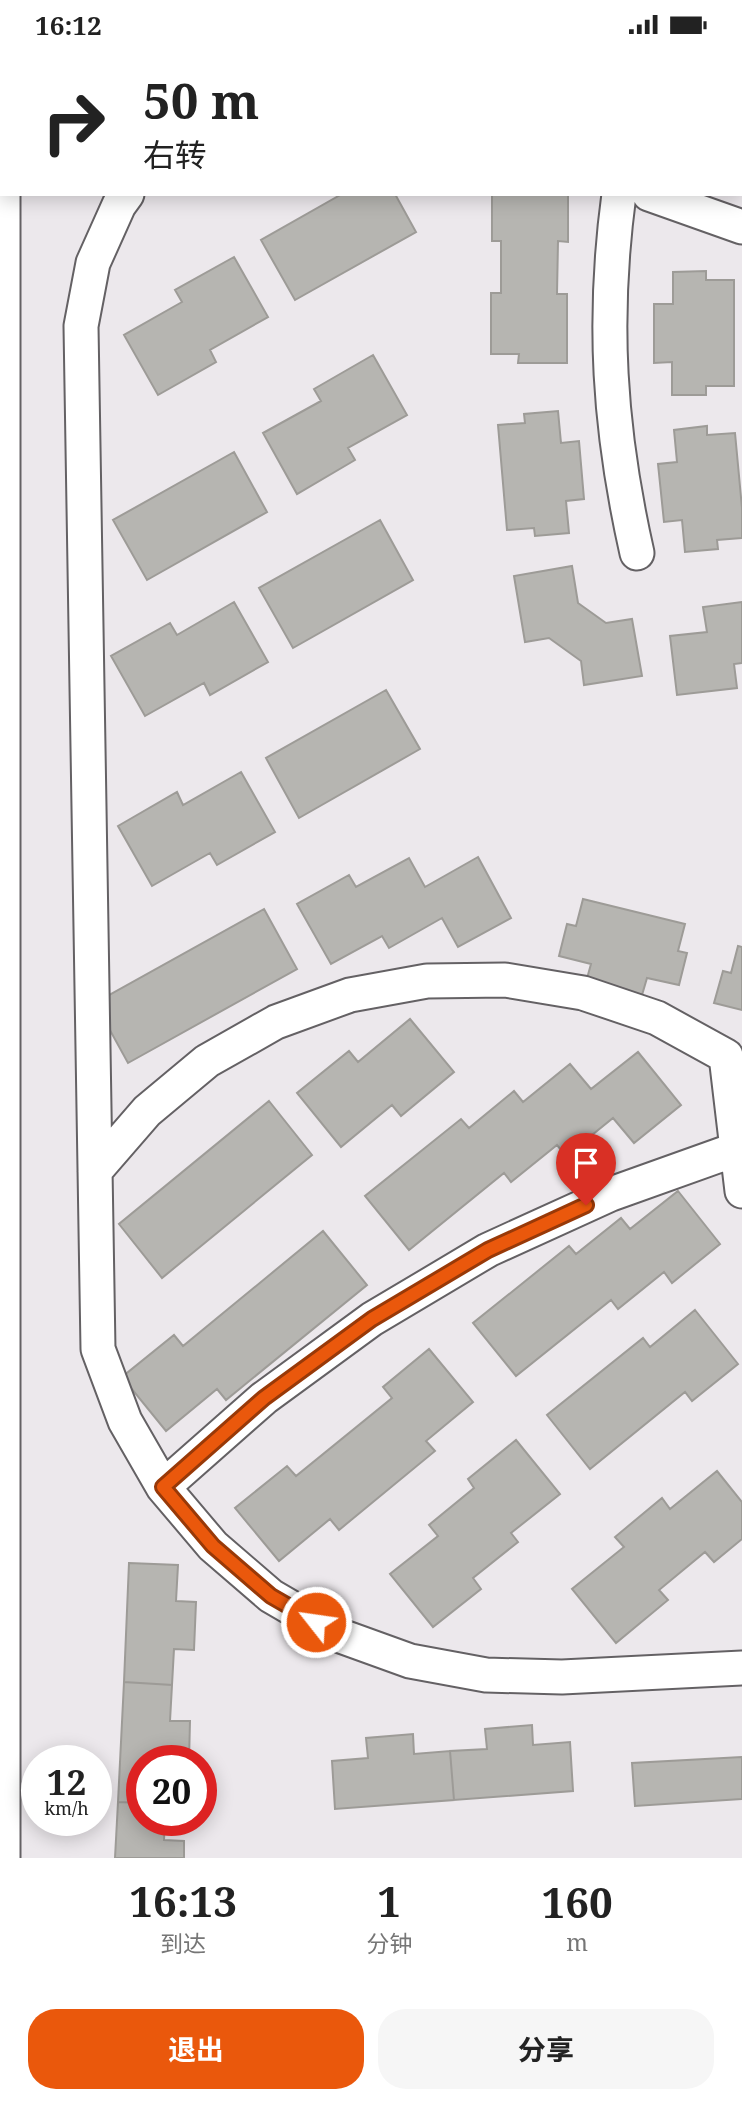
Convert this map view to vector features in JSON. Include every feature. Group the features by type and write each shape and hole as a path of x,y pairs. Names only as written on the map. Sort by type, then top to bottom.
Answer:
{"street":[{"path":"3,196 3,1858"},
{"path":"126,196 93,263 81,326 98,1349 125,1421 163,1487 213,1546 271,1596 338,1635 410,1661 486,1675 562,1677 742,1668"},
{"path":"619,196 610,290 611,396 621,475 637,553"},
{"path":"655,196 742,227"},
{"path":"95,1171 146,1111 207,1061 276,1022 350,995 427,981 505,980 583,993 657,1018 726,1056 742,1191"},
{"path":"163,1487 264,1398 296,1374 372,1319 488,1250 611,1194 737,1149"}],"building":[{"path":"338,196 396,196 416,232 295,300 261,240"},
{"path":"492,196 568,196 568,242 558,241 557,294 567,294 567,363 518,363 519,354 491,354 491,293 501,293 501,241 492,241"},
{"path":"234,257 268,317 210,350 216,362 158,395 124,335 182,302 175,290"},
{"path":"706,271 706,280 734,280 734,386 706,386 706,395 672,395 672,362 654,363 654,304 673,304 673,272"},
{"path":"373,355 407,415 348,448 355,460 297,494 263,433 321,401 314,389"},
{"path":"558,411 561,443 579,441 584,499 566,501 569,533 535,536 534,528 507,530 498,425 525,423 524,414"},
{"path":"707,426 707,435 735,433 742,538 717,540 718,549 685,552 682,520 664,522 658,464 677,462 674,430"},
{"path":"234,452 267,512 147,580 113,520"},
{"path":"380,520 413,580 293,648 259,588"},
{"path":"572,566 578,603 606,623 632,619 642,676 584,685 581,661 549,638 525,642 514,576"},
{"path":"234,602 268,662 210,695 204,683 145,716 111,656 170,623 177,635"},
{"path":"742,602 742,663 734,664 737,688 677,695 670,636 707,632 703,607"},
{"path":"386,690 420,749 299,818 266,758"},
{"path":"241,772 275,832 217,865 210,853 152,886 118,826 177,792 183,805"},
{"path":"478,857 511,918 458,947 442,918 389,948 382,936 331,964 297,904 349,875 356,887 409,858 425,887"},
{"path":"583,899 685,924 678,951 687,953 679,985 647,978 642,995 586,982 591,964 559,956 567,924 576,926"},
{"path":"264,909 297,969 128,1063 95,1003"},
{"path":"738,946 742,947 742,1010 714,1003 723,971 731,973"},
{"path":"410,1019 454,1072 401,1116 392,1105 341,1147 297,1093 349,1051 358,1062"},
{"path":"638,1052 681,1105 634,1143 613,1118 566,1156 557,1145 511,1182 504,1173 409,1250 365,1196 461,1119 469,1128 514,1091 523,1102 570,1064 591,1089"},
{"path":"269,1101 312,1155 162,1278 119,1224"},
{"path":"678,1191 720,1244 672,1283 664,1272 618,1309 611,1300 516,1376 473,1323 569,1246 576,1254 621,1218 630,1229"},
{"path":"323,1231 367,1285 226,1400 217,1389 166,1431 122,1377 174,1335 183,1346"},
{"path":"695,1310 738,1364 692,1401 685,1392 590,1469 547,1415 643,1338 650,1347"},
{"path":"429,1349 473,1402 426,1441 435,1451 339,1530 330,1519 279,1561 235,1508 287,1466 296,1476 392,1398 383,1387"},
{"path":"516,1440 560,1494 511,1533 518,1542 473,1578 481,1589 433,1627 390,1574 438,1536 429,1525 474,1488 468,1479"},
{"path":"717,1471 742,1502 742,1539 714,1562 705,1552 659,1590 668,1600 616,1643 572,1589 624,1547 615,1537 662,1498 670,1509"},
{"path":"129,1563 178,1565 176,1601 196,1602 194,1650 174,1649 172,1685 124,1682"},
{"path":"124,1682 172,1685 170,1721 190,1721 189,1745 126,1745 126,1802 118,1802"},
{"path":"532,1725 533,1745 570,1742 573,1791 454,1800 450,1751 487,1749 485,1729"},
{"path":"413,1734 414,1754 450,1751 454,1800 335,1809 332,1761 368,1758 366,1738"},
{"path":"742,1757 742,1799 635,1806 632,1763"},
{"path":"118,1802 126,1802 126,1836 164,1836 164,1840 184,1841 184,1858 115,1858"}],"route":[{"path":"316,1622 271,1596 213,1546 163,1487 264,1398 372,1319 488,1250 586,1205"}]}
